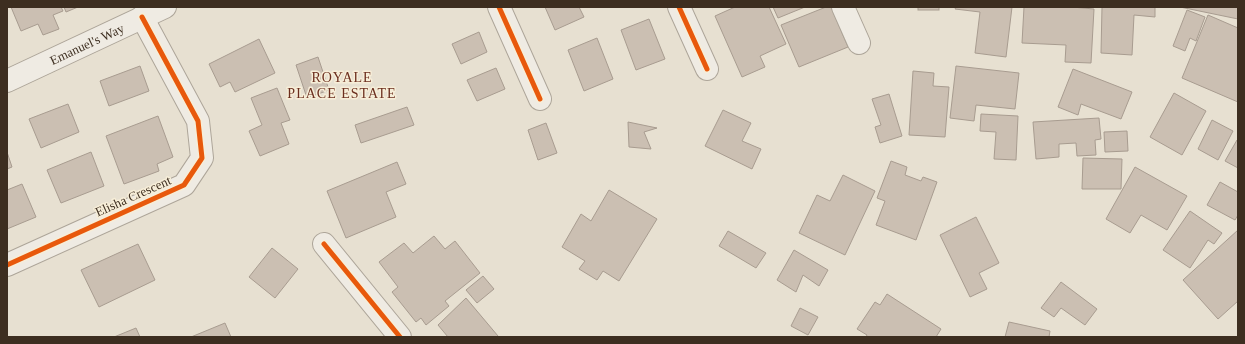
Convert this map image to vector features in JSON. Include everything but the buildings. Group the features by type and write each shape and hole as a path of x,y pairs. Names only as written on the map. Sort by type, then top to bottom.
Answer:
{"street":[{"name":"Emanuel's Way","path":"7,81 166,7"},
{"path":"500,7 540,100"},
{"path":"679,7 707,69"},
{"path":"843,7 859,43"},
{"name":"Elisha Crescent","path":"7,265 184,185 202,158 198,121 142,17"},
{"path":"324,244 400,337"}],"cycle path":[{"path":"499,7 540,99"},
{"path":"679,7 707,69"},
{"path":"7,265 184,185 202,158 198,121 142,17"},
{"path":"324,244 400,337"}],"district":[{"name":"ROYALE PLACE ESTATE","path":"342,86"}]}
